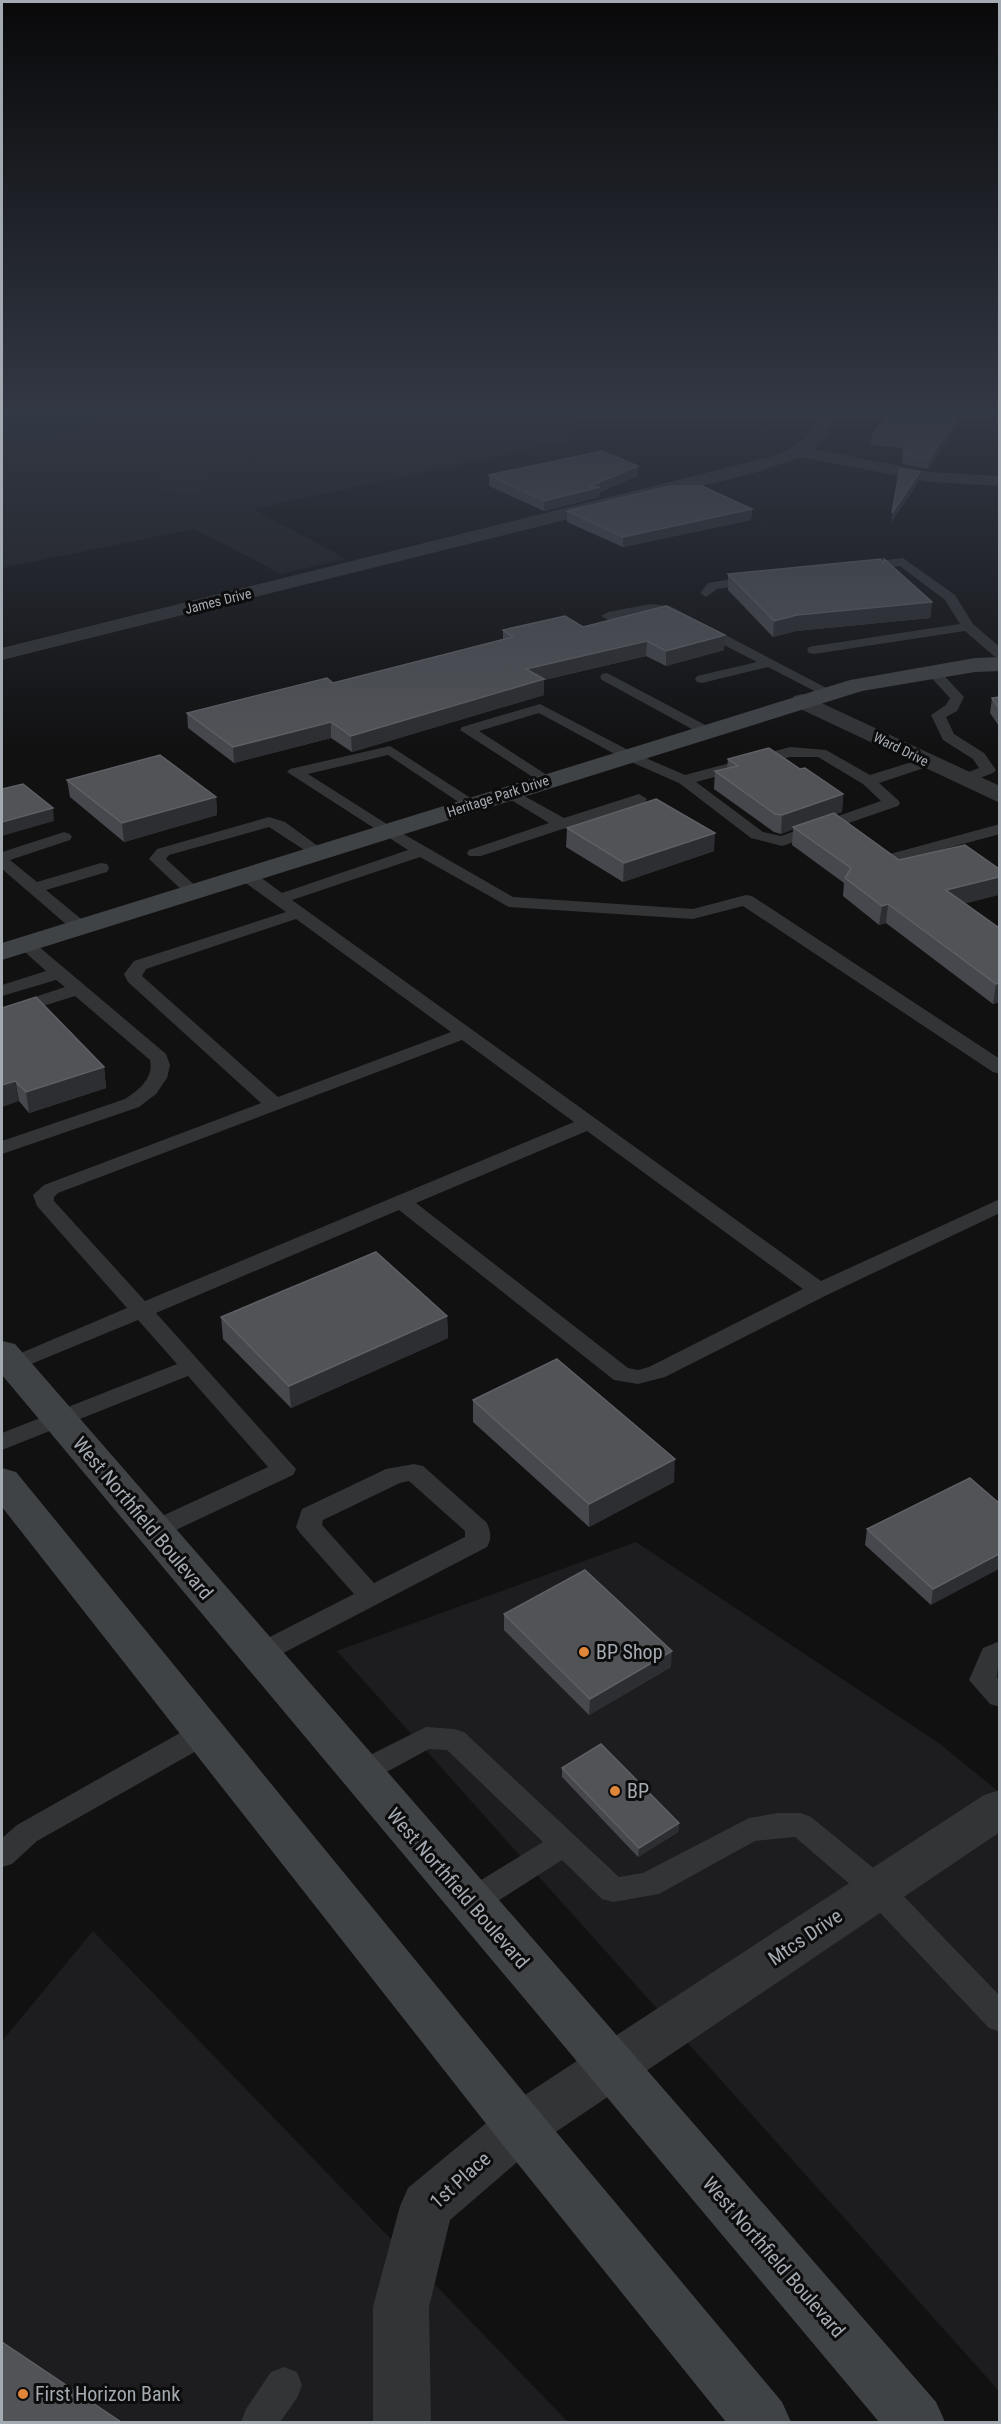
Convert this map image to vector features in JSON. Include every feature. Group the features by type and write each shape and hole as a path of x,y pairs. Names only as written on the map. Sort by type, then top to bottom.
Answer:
{"main road":[{"name":"Heritage Park Drive","path":"7,950 858,684 975,665 999,664"},
{"name":"West Northfield Boulevard","path":"5,1362 59,1419 916,2422"},
{"path":"2,1480 520,2127 762,2422"}],"street":[{"name":"James Drive","path":"2,654 535,523"},
{"name":"Ward Drive","path":"802,701 999,796"},
{"name":"Mtcs Drive","path":"610,2066 999,1810"},
{"name":"1st Place","path":"402,2422 401,2307 427,2206 520,2127 610,2066"}],"lane":[{"path":"847,569 903,562 950,598 968,627 999,654"},
{"path":"706,593 713,586 767,578"},
{"path":"608,616 650,608 665,609 829,693"},
{"path":"814,650 968,627"},
{"path":"702,680 768,663"},
{"path":"933,672 957,697 951,708 938,715 948,737 979,756 988,770 964,779"},
{"path":"607,677 706,731"},
{"path":"545,780 467,730 540,708 627,755 684,780 757,835 782,841 891,803 868,781 821,753 790,752 684,780"},
{"path":"472,804 390,750 295,772 387,831 508,902 693,914 746,900 999,1068"},
{"path":"868,781 928,762"},
{"path":"508,792 562,824"},
{"path":"475,853 639,799"},
{"path":"193,891 157,859 163,852 269,822 279,825 318,852"},
{"path":"896,857 999,829"},
{"path":"64,837 2,859 80,927"},
{"path":"280,899 421,851"},
{"path":"34,888 101,868"},
{"path":"246,875 819,1290"},
{"path":"275,1105 134,978 133,974 140,965 298,913"},
{"path":"2,1148 132,1103 149,1091 160,1074 162,1065 159,1058 58,973 7,950"},
{"path":"2,991 58,973"},
{"path":"2,1014 77,989"},
{"path":"154,1530 284,1469 44,1202 43,1195 51,1189 465,1033"},
{"path":"5,1362 142,1310 589,1123"},
{"path":"402,1202 622,1375 638,1377 657,1372 819,1290 999,1205"},
{"path":"2,1442 192,1366"},
{"path":"259,1654 478,1541 477,1528 414,1472 395,1475 311,1515 309,1527 371,1596"},
{"path":"999,1651 992,1655 983,1680 999,1697"},
{"path":"2,1855 27,1833 204,1733"},
{"path":"360,1773 426,1738 454,1740 613,1890 648,1885 749,1830 778,1824 801,1824 876,1889 999,2018"},
{"path":"471,1902 564,1844"},
{"path":"259,2422 284,2385"}],"shaded area":[{"path":"2,523 279,523 346,559 281,574 194,529 2,568"},
{"path":"636,1542 940,1744 999,1792 999,2391 337,1651"},
{"path":"93,1931 568,2422 2,2422 2,2041"}],"building":[{"path":"593,523 687,523 623,537"},
{"path":"881,559 883,564 884,559 932,602 797,615 774,621 728,574"},
{"path":"666,606 725,635 666,651 647,641 526,669 544,679 351,736 331,722 233,747 187,713 327,678 333,683 513,637 503,630 565,616 583,627"},
{"path":"999,697 999,708 992,698"},
{"path":"769,748 800,769 805,768 843,794 782,815 775,814 715,771 738,766 728,759"},
{"path":"160,755 216,797 122,823 67,780"},
{"path":"23,784 53,808 2,822 2,789"},
{"path":"656,799 715,833 624,863 567,828"},
{"path":"834,813 899,860 965,845 999,869 999,877 946,890 999,928 999,983 996,984 888,904 882,906 845,878 851,868 793,827"},
{"path":"36,997 104,1067 26,1092 15,1081 2,1085 2,1008"},
{"path":"376,1252 447,1316 289,1386 221,1317"},
{"path":"557,1359 675,1459 589,1504 473,1400"},
{"path":"970,1478 999,1503 999,1554 933,1589 867,1529"},
{"path":"585,1570 672,1651 590,1699 504,1614"},
{"path":"601,1744 679,1823 639,1848 562,1768"},
{"path":"2,2342 121,2422 2,2422"}],"place":[{"name":"BP Shop","path":"584,1652"},
{"name":"BP","path":"615,1791"},
{"name":"First Horizon Bank","path":"23,2394"}]}
